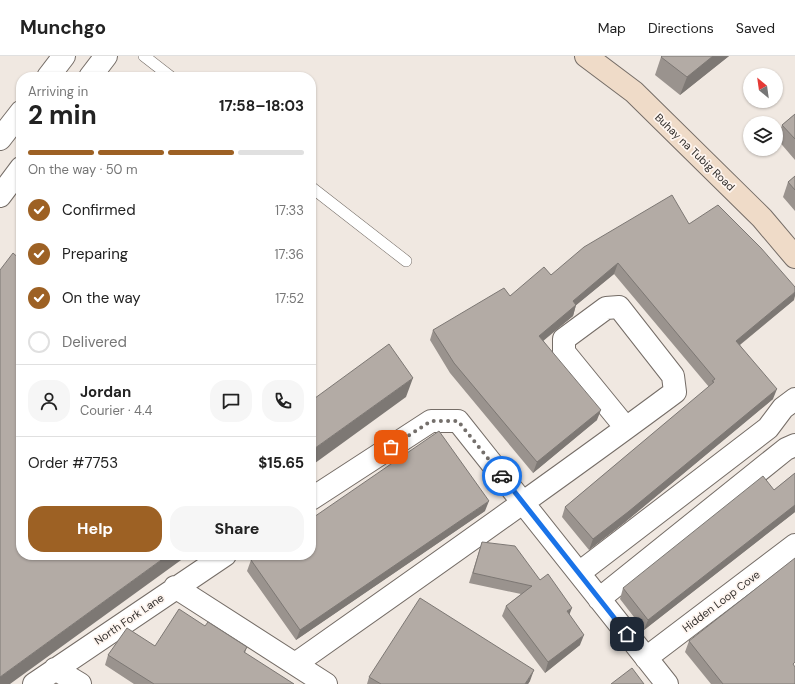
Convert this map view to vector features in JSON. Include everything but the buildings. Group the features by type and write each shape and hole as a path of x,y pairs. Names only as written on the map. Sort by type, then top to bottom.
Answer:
{"main road":[{"name":"Buhay na Tubig Road","path":"586,56 645,102 762,218 795,257"}],"street":[{"path":"52,72 64,56"},
{"path":"94,72 106,56"},
{"path":"0,139 16,118"},
{"path":"0,196 16,175"},
{"path":"295,664 523,503 626,428 675,392 673,376 619,307 606,308 564,339 564,352 626,428"},
{"path":"579,573 768,428 783,408 795,399"},
{"path":"316,496 431,421 458,421 667,684"},
{"path":"599,599 786,450 795,445"},
{"name":"Hidden Loop Cove","path":"646,658 795,545"},
{"name":"North Fork Lane","path":"34,684 55,668 217,560"},
{"path":"176,587 326,684"},
{"path":"55,668 80,684"}],"lane":[{"path":"144,56 165,72"},
{"path":"316,191 406,261"}],"way so far":[{"path":"391,447 431,421 458,421 502,476"}],"route":[{"path":"502,476 627,634"}]}
